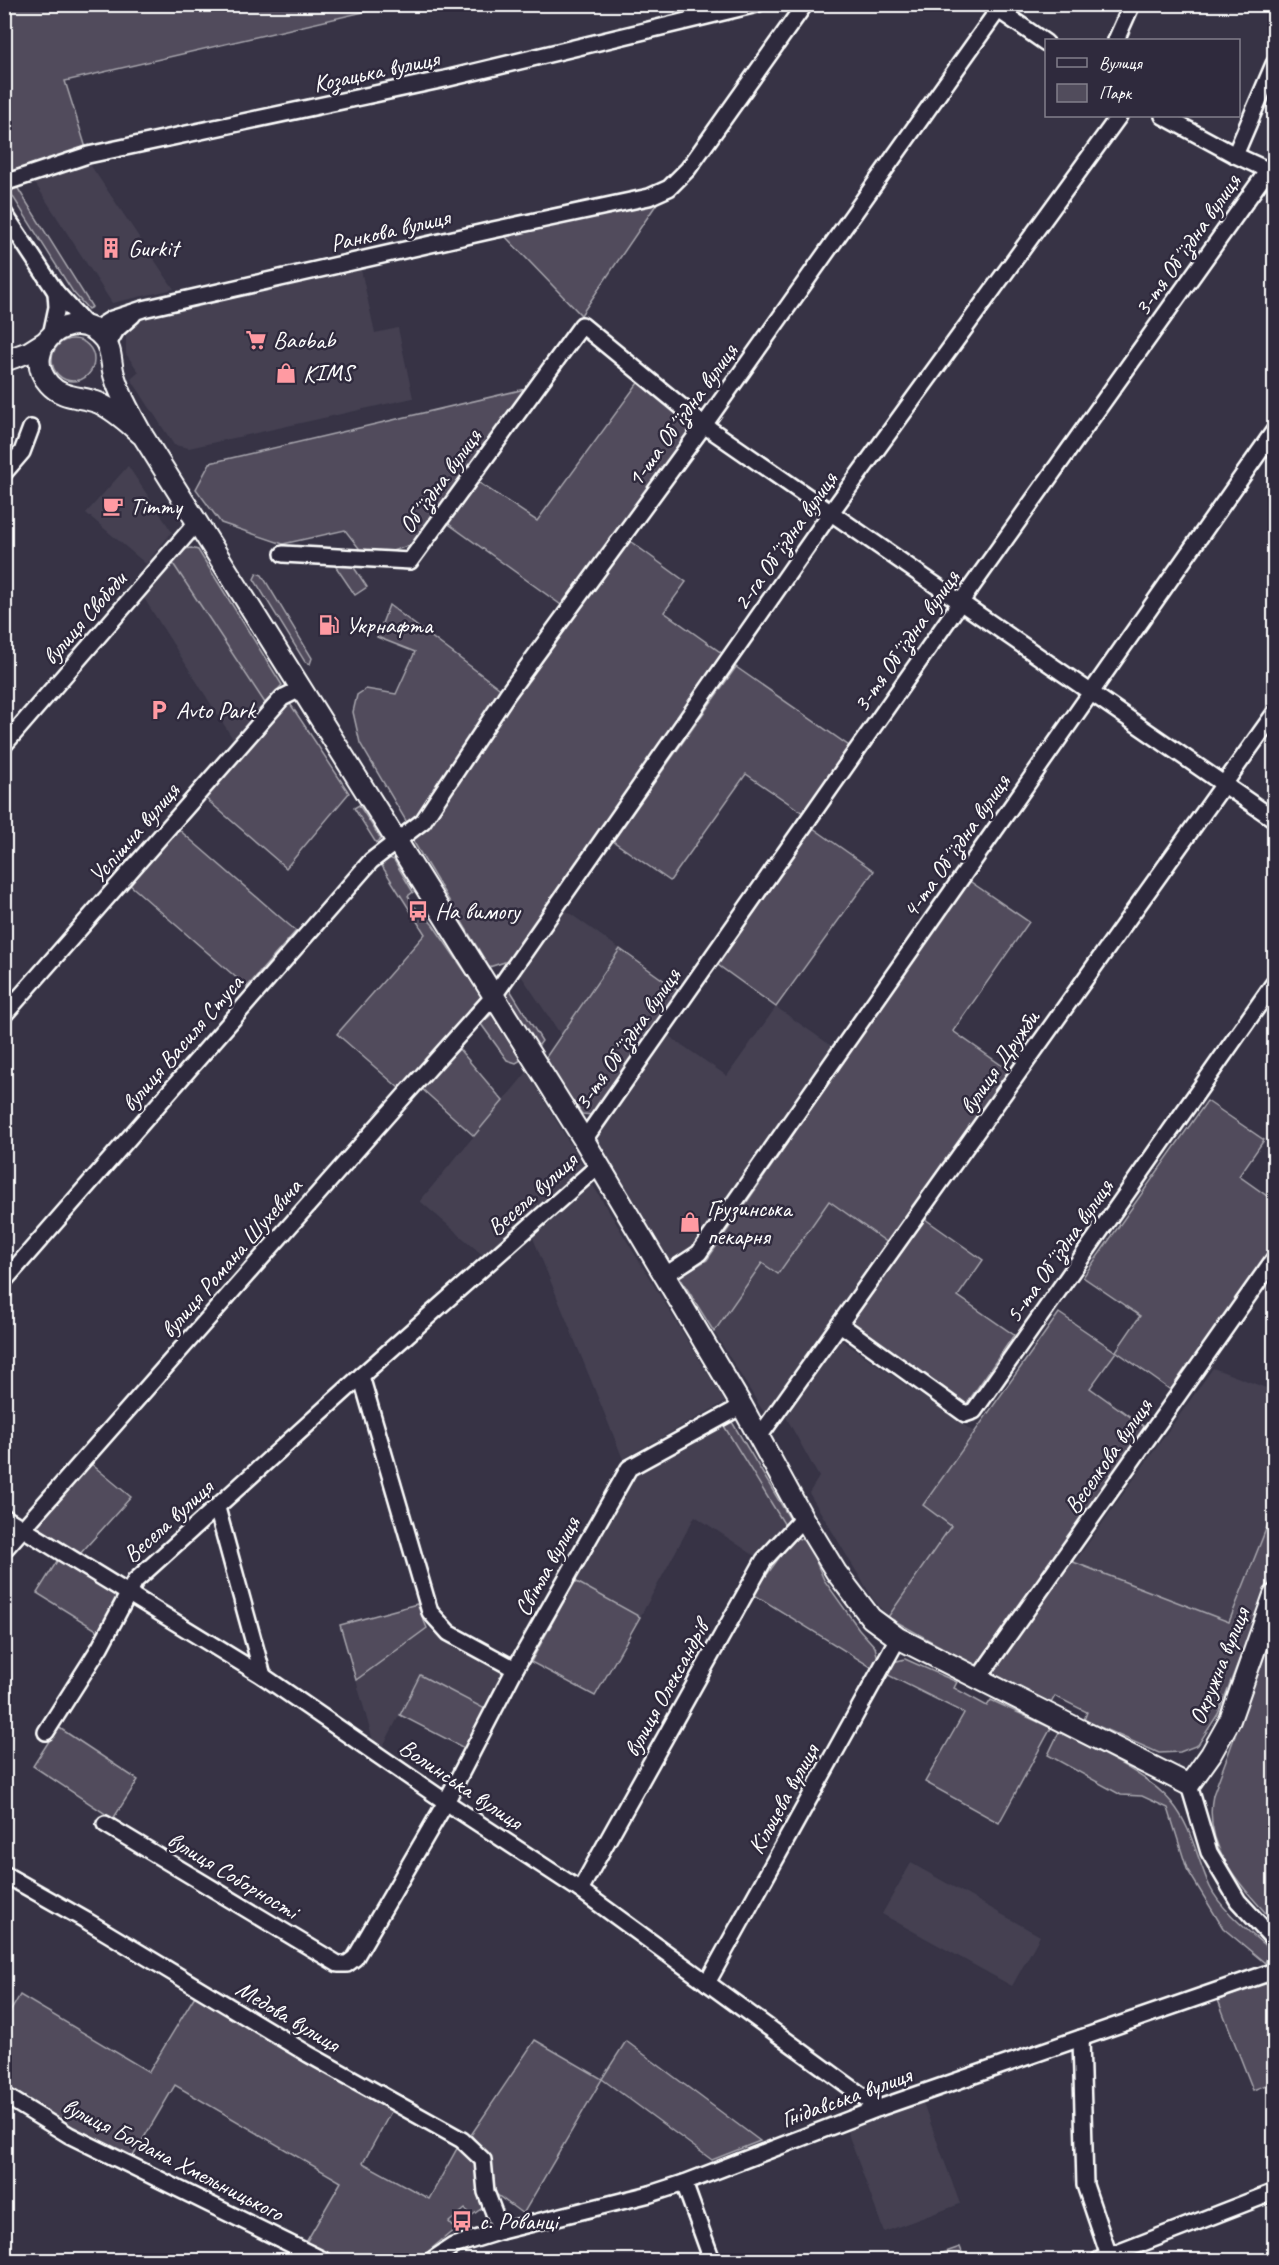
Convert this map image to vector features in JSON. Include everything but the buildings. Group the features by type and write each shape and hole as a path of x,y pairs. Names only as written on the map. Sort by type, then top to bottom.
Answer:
{"main road":[{"path":"4,361 29,352 68,326 91,328 108,344 120,391 143,436 584,1140 742,1406 802,1518 836,1572 871,1618 898,1638 1189,1785"},
{"path":"45,379 40,361 48,338"},
{"path":"77,397 87,395 103,385 112,364"},
{"path":"4,366 45,379 58,392 101,404 143,436"},
{"name":"Окружна вулиця","path":"1189,1785 1230,1720 1275,1595"}],"street":[{"name":"Козацька вулиця","path":"4,183 88,155 445,79 757,4"},
{"name":"Ранкова вулиця","path":"91,328 143,309 648,197 669,188 688,169 805,4"},
{"path":"1116,39 1132,4"},
{"path":"994,7 1045,43"},
{"name":"1-ша Обʼїздна вулиця","path":"397,840 423,821 508,693 704,425 994,7"},
{"path":"1235,155 1275,64"},
{"name":"2-га Обʼїздна вулиця","path":"493,997 832,512 1118,117"},
{"path":"1165,117 1235,155 1271,171"},
{"name":"3-тя Обʼїздна вулиця","path":"584,1140 960,603 1271,171"},
{"path":"4,213 56,292 91,328"},
{"path":"48,338 57,307 56,292"},
{"name":"Ранкова вулиця","path":"108,344 116,330 129,317 143,309"},
{"name":"Обʼїздна вулиця","path":"283,554 410,561 582,325 704,425"},
{"path":"704,425 1275,819"},
{"path":"4,472 22,452 31,428"},
{"name":"4-та Обʼїздна вулиця","path":"664,1276 699,1253 1275,431"},
{"name":"вулиця Свободи","path":"4,745 198,521"},
{"name":"Успішна вулиця","path":"4,1015 282,698 302,688"},
{"name":"вулиця Дружби","path":"759,1437 1275,714"},
{"name":"вулиця Василя Стуса","path":"4,1281 371,861 397,840"},
{"name":"5-та Обʼїздна вулиця","path":"840,1324 965,1414 974,1411 1275,983"},
{"name":"вулиця Романа Шухевича","path":"4,1550 493,997"},
{"name":"Весела вулиця","path":"46,1732 100,1647 135,1581 599,1165"},
{"name":"Веселкова вулиця","path":"978,1679 1275,1259"},
{"path":"361,1376 430,1612 449,1633 515,1669"},
{"name":"Світла вулиця","path":"338,1964 346,1964 355,1958 446,1802 515,1669 629,1468 742,1406"},
{"path":"217,1508 263,1676"},
{"name":"Волинська вулиця","path":"4,1517 263,1676 446,1802 580,1890 879,2108"},
{"name":"вулиця Олександрів","path":"580,1890 764,1560 802,1518"},
{"name":"Кільцева вулиця","path":"707,1983 898,1638"},
{"path":"1189,1785 1209,1852 1238,1900 1275,1941"},
{"name":"вулиця Соборності","path":"105,1824 338,1964"},
{"name":"Медова вулиця","path":"4,1874 87,1921 308,2055 462,2140 483,2160 486,2192 501,2231"},
{"name":"Гнідавська вулиця","path":"432,2260 453,2247 501,2231 650,2194 684,2183 879,2108 1275,1971"},
{"path":"1080,2038 1084,2185 1104,2258 1275,2192"},
{"name":"вулиця Богдана Хмельницького","path":"4,2095 69,2135 323,2260"},
{"path":"684,2183 712,2260"}],"shaded area":[{"path":"89,163 174,289 112,303 33,180"},
{"path":"360,265 375,333 398,328 413,398 189,448 174,445 131,379 139,372 126,354 126,336 136,322 152,314"},
{"path":"128,466 172,532 146,564 86,513"},
{"path":"172,562 265,703 233,739 142,595"},
{"path":"565,910 620,949 561,1035 520,974"},
{"path":"776,1007 833,1047 693,1246 670,1262 596,1136 669,1036 727,1076"},
{"path":"527,1072 584,1167 485,1257 420,1201"},
{"path":"591,1182 725,1402 623,1459 531,1233"},
{"path":"829,1201 888,1243 766,1416 714,1332 762,1263 778,1273"},
{"path":"840,1339 974,1432 923,1505 952,1525 888,1617 873,1599 809,1493 819,1477 786,1417"},
{"path":"1213,1368 1274,1391 1274,1509 1229,1622 1074,1563"},
{"path":"724,1426 786,1527 758,1558 695,1516 640,1617 575,1581 634,1476"},
{"path":"427,1628 501,1665 505,1675 487,1710 420,1676 381,1750 374,1744 356,1680"},
{"path":"911,1863 1040,1936 1012,1986 882,1914"},
{"path":"922,2100 960,2204 884,2232 846,2128"}],"green space":[{"path":"5,4 394,5 65,81 86,148 5,173"},
{"path":"17,187 92,307 88,309 73,292 10,192"},
{"path":"660,199 581,315 502,233"},
{"path":"73,339 81,340 88,345 93,352 93,368 88,375 81,380 73,381 65,380 58,375 53,368 52,360 53,352 58,345 65,340"},
{"path":"640,380 697,425 564,607 446,522 475,480 537,521"},
{"path":"525,389 414,544 386,553 362,552 345,530 283,544 221,523 196,489 210,463"},
{"path":"627,539 686,582 664,612 723,654 511,960 489,967 410,836"},
{"path":"185,549 198,550 282,685 265,703 172,562"},
{"path":"349,560 367,587 355,595 334,564"},
{"path":"257,573 262,575 312,658 310,664 305,662 254,579"},
{"path":"389,605 503,691 420,818 409,826 360,743 353,712 357,695 366,689 396,694 415,652 377,637"},
{"path":"736,667 852,748 806,815 746,774 670,881 613,841"},
{"path":"289,702 349,793 286,868 204,797"},
{"path":"359,805 381,839 376,843 354,808"},
{"path":"177,828 296,931 247,987 129,884"},
{"path":"813,828 874,871 776,1007 718,965"},
{"path":"387,857 394,860 413,892 408,896 421,916 424,915 433,925 481,995 480,1004 399,1088 337,1034 425,934 380,863"},
{"path":"968,880 1029,922 953,1031 1011,1072 888,1243 829,1201 778,1274 762,1263 714,1332 679,1276 707,1260"},
{"path":"620,949 680,992 594,1115 582,1114 544,1060"},
{"path":"507,985 542,1041 536,1049 502,993"},
{"path":"492,1014 521,1060 516,1063 507,1060 481,1024"},
{"path":"459,1049 503,1101 474,1136 421,1088"},
{"path":"1207,1101 1264,1140 1239,1176 1274,1201 1274,1247 1172,1391 1116,1351 1140,1316 1083,1277"},
{"path":"925,1219 983,1260 958,1296 1014,1335 965,1406 850,1325"},
{"path":"1059,1313 1116,1352 1090,1388 1146,1428 980,1669 888,1617 951,1526 923,1505"},
{"path":"732,1422 790,1519 786,1527 724,1426"},
{"path":"90,1463 131,1497 79,1555 33,1527"},
{"path":"1274,1509 1274,1571 1218,1714 1198,1745 1180,1752 1159,1753 1084,1720 1087,1712 1055,1696 1051,1703 989,1673 1068,1560 1229,1622"},
{"path":"797,1538 807,1541 824,1580 859,1629 876,1648 878,1659 874,1669 753,1594 789,1544"},
{"path":"59,1558 120,1596 98,1631 37,1593"},
{"path":"575,1581 640,1617 595,1696 531,1662"},
{"path":"417,1604 427,1628 356,1680 340,1625"},
{"path":"1274,1645 1271,1658 1274,1660 1274,1922 1249,1895 1227,1865 1213,1832 1211,1814 1213,1795 1268,1647"},
{"path":"905,1659 957,1682 954,1688 987,1706 991,1700 1051,1728 999,1823 925,1782 964,1713 886,1674 893,1662"},
{"path":"420,1675 487,1710 466,1749 400,1715"},
{"path":"58,1727 138,1780 113,1819 33,1766"},
{"path":"1059,1732 1135,1772 1162,1792 1172,1803 1185,1822 1215,1896 1237,1921 1270,1950 1265,1963 1223,1928 1187,1869 1168,1808 1142,1796 1121,1795 1048,1755"},
{"path":"1274,1980 1274,2082 1253,2090 1218,2000"},
{"path":"196,1994 393,2108 363,2163 429,2199 459,2145 477,2162 485,2206 471,2216 465,2209 449,2222 455,2229 418,2260 337,2260 305,2244 341,2182 175,2085 132,2158 73,2129 5,2087 5,2021 20,1995 149,2072"},
{"path":"535,2040 602,2079 523,2214 492,2191 488,2157 471,2135"},
{"path":"626,2041 760,2141 712,2160 602,2079"},
{"path":"960,2247 965,2260 923,2260"}],"place":[{"name":"Gurkit","path":"111,248"},
{"name":"Baobab","path":"256,340"},
{"name":"KIMS","path":"286,373"},
{"name":"Timmy","path":"113,506"},
{"name":"Укрнафта","path":"329,625"},
{"name":"Avto Park","path":"159,710"},
{"name":"На вимогу","path":"418,911"},
{"name":"Грузинська пекарня","path":"690,1222"},
{"name":"с. Рованці","path":"462,2221"}]}
